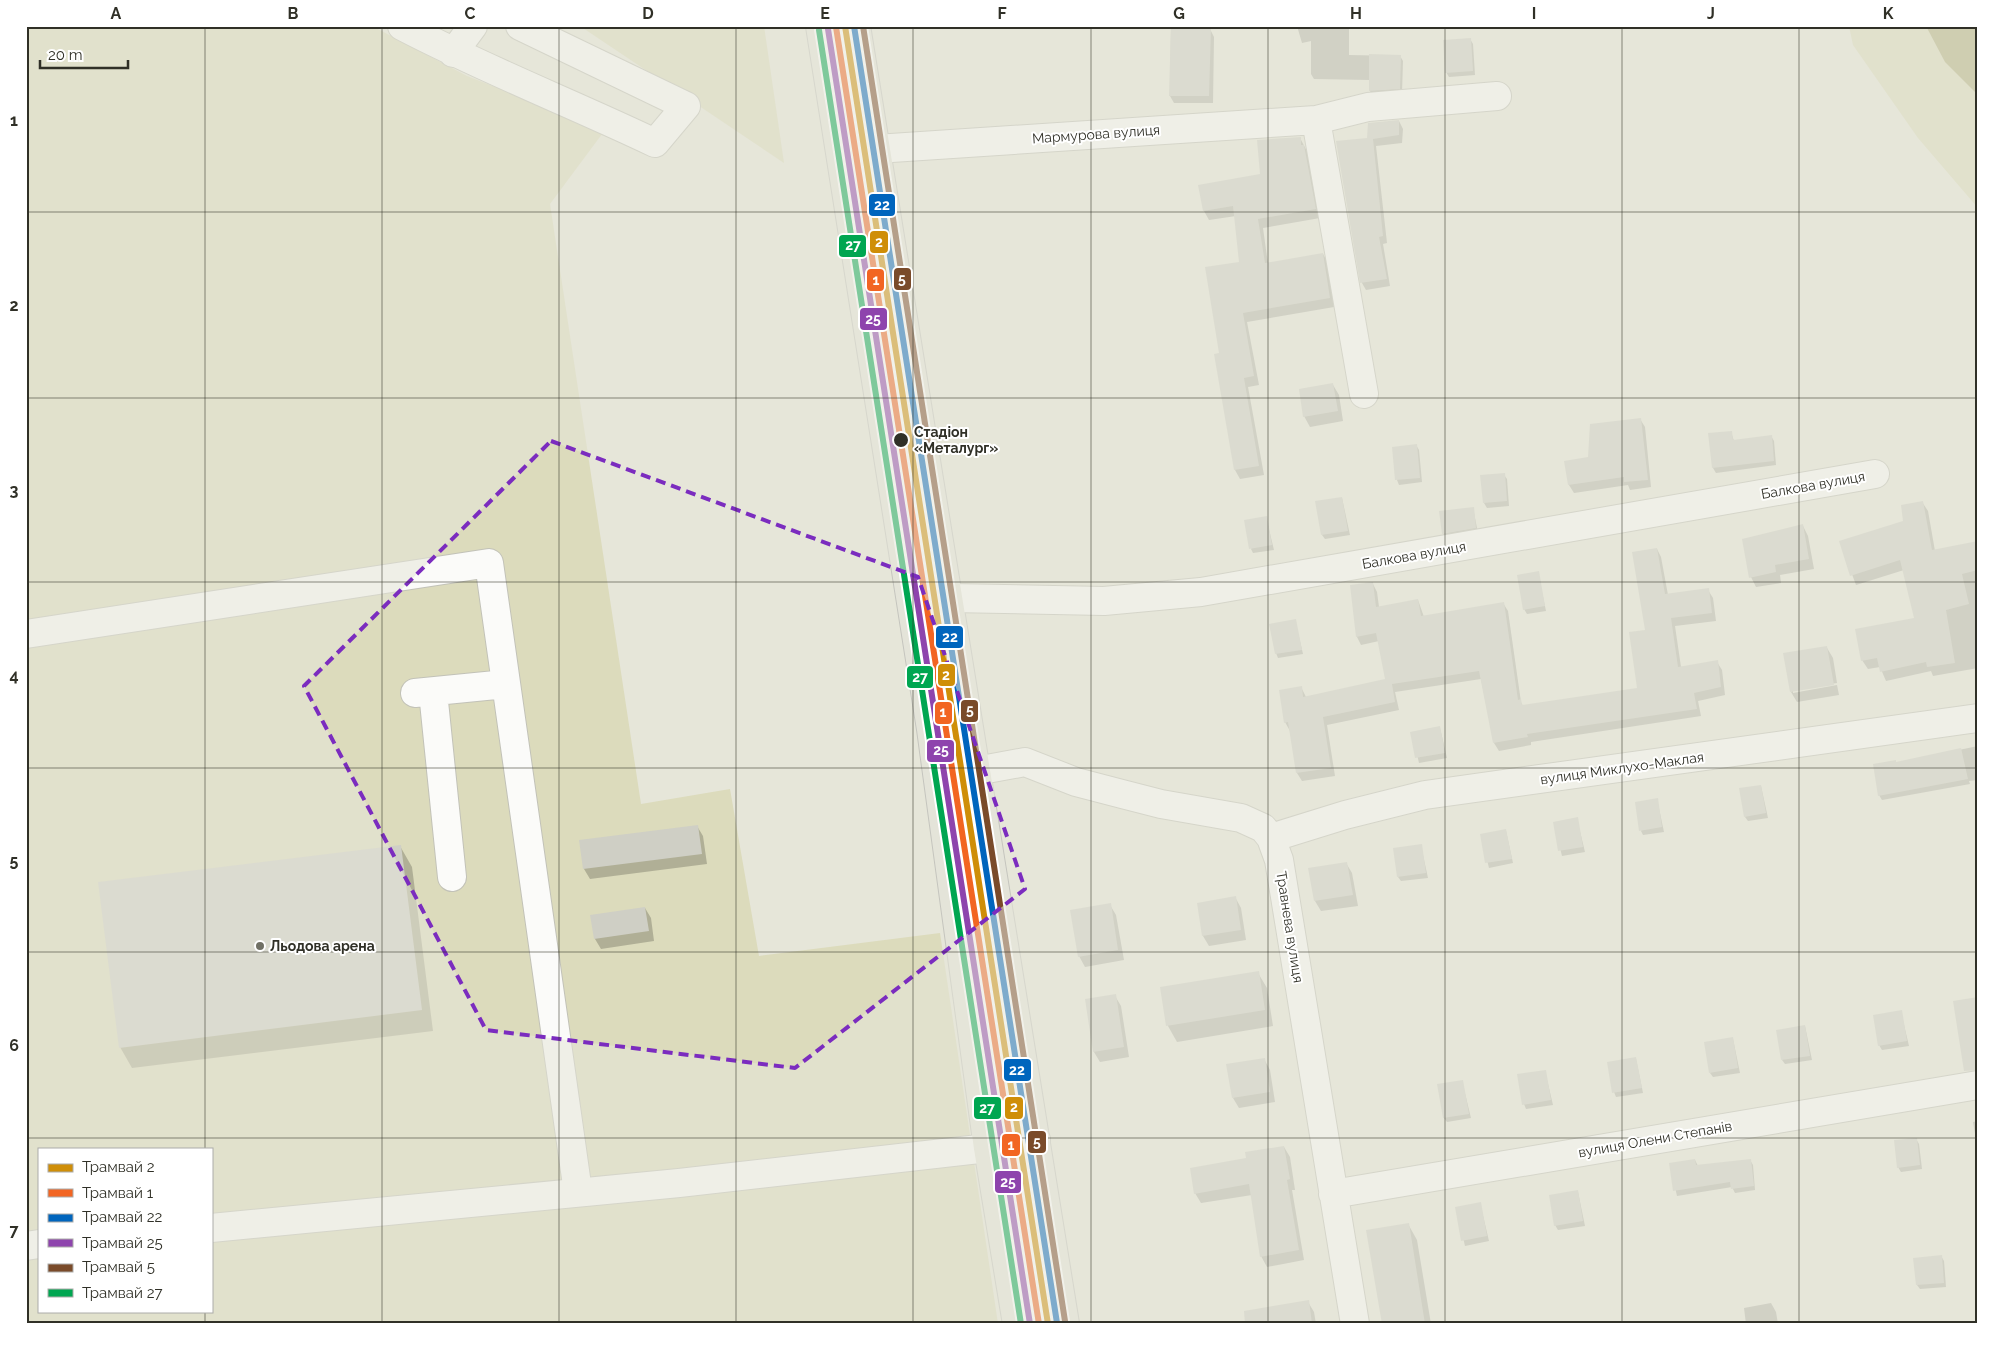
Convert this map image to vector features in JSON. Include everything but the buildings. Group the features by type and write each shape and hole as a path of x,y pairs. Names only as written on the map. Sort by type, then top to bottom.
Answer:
{"main road":[{"path":"820,26 931,729 988,1148 1017,1324"},
{"path":"856,26 950,598 1065,1324"}],"street":[{"path":"402,26 453,53 573,104 655,143 686,106 520,26"},
{"path":"453,53 473,26"},
{"name":"Мармурова вулиця","path":"876,148 1316,120 1368,107 1497,96"},
{"path":"1316,120 1364,394"},
{"name":"Балкова вулиця","path":"950,598 1104,601 1201,592 1875,474"},
{"path":"26,634 488,563 578,1192"},
{"path":"452,878 424,692 506,684"},
{"name":"вулиця Миклухо-Маклая","path":"1271,838 1345,815 1425,795 1978,718"},
{"path":"976,771 1025,762 1076,782 1130,796 1241,818 1263,828 1271,838"},
{"name":"Травнева вулиця","path":"1271,838 1279,860 1355,1324"},
{"name":"вулиця Олени Степанів","path":"1333,1194 1978,1085"},
{"path":"212,1228 679,1183 988,1148 1036,1140"}],"highlighted area":[{"path":"551,441 918,577 1025,889 795,1068 486,1030 304,686"}],"green space":[{"path":"26,26 372,26 467,76 605,130 550,204 641,804 730,789 759,956 940,933 998,1324 26,1324"},
{"path":"580,26 764,26 784,163"},
{"path":"1849,26 1978,26 1978,208 1918,138 1853,45"}],"shaded area":[{"path":"1926,26 1978,26 1978,95 1945,62"}],"tram line":[{"name":"2","path":"845,26 1048,1324"},
{"name":"22","path":"854,26 1057,1323"},
{"name":"5","path":"863,26 1065,1321"},
{"name":"1","path":"836,27 1039,1324"},
{"name":"25","path":"828,29 1030,1324"},
{"name":"27","path":"819,30 1021,1324"}],"place":[{"name":"Стадіон «Металург»","path":"901,440"},
{"name":"Льодова арена","path":"260,946"}]}
